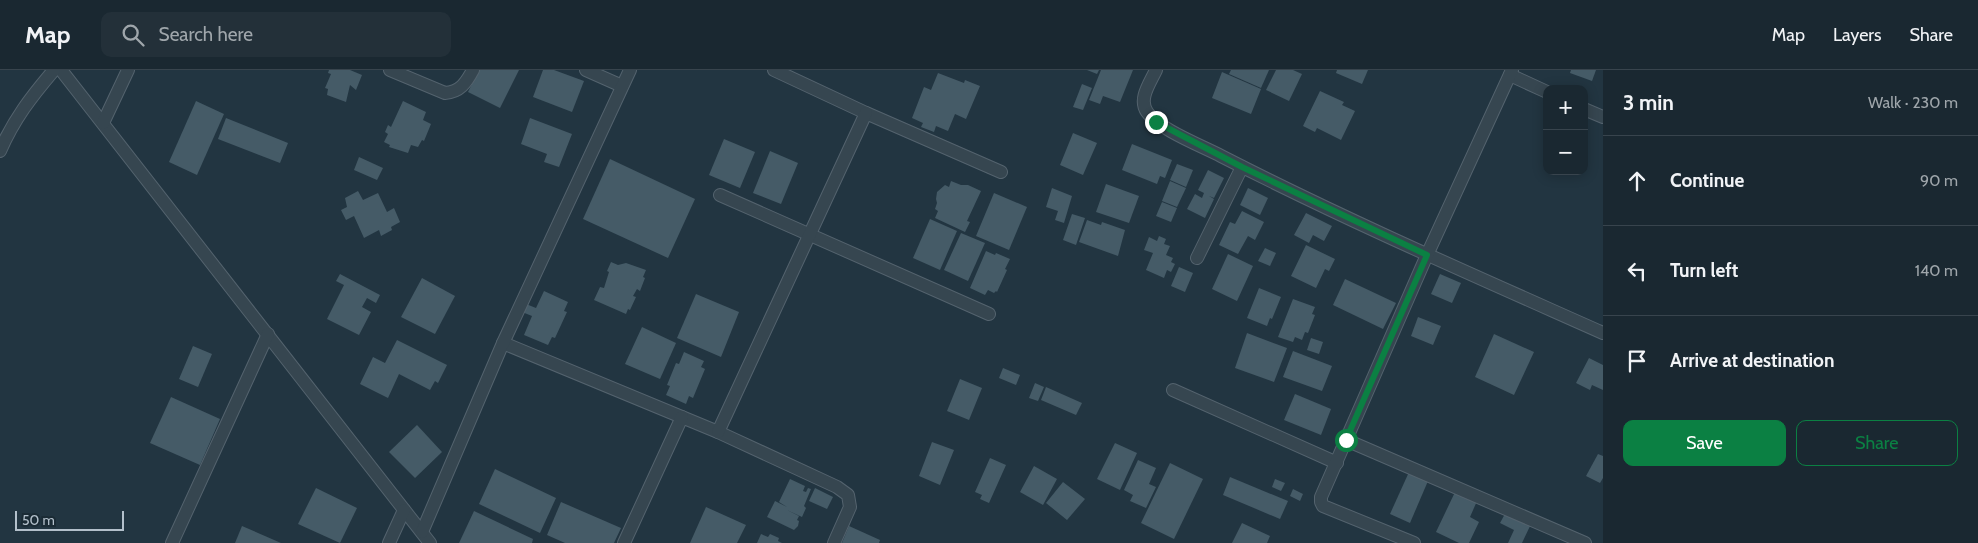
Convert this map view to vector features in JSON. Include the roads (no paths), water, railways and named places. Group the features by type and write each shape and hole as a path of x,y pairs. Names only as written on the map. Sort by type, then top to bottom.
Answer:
{"street":[{"path":"0,151 15,120 28,100 54,70"},
{"path":"61,70 430,543"},
{"path":"103,123 128,70"},
{"path":"390,70 445,93 461,88 473,70"},
{"path":"586,70 622,86"},
{"path":"422,532 503,343 630,70"},
{"path":"774,70 866,113 1001,172"},
{"path":"1156,70 1144,95 1144,106 1156,122 1242,167 1427,255 1603,333"},
{"path":"1414,543 1323,506 1321,497 1427,255 1511,73 1543,90"},
{"path":"1588,111 1603,117"},
{"path":"718,432 866,113"},
{"path":"1197,258 1242,167"},
{"path":"720,195 989,314"},
{"path":"172,543 268,334"},
{"path":"503,343 718,432 837,487 848,495 850,507 834,543"},
{"path":"1173,390 1337,462"},
{"path":"624,543 682,417"},
{"path":"1346,440 1585,543"},
{"path":"389,543 404,510"}]}
